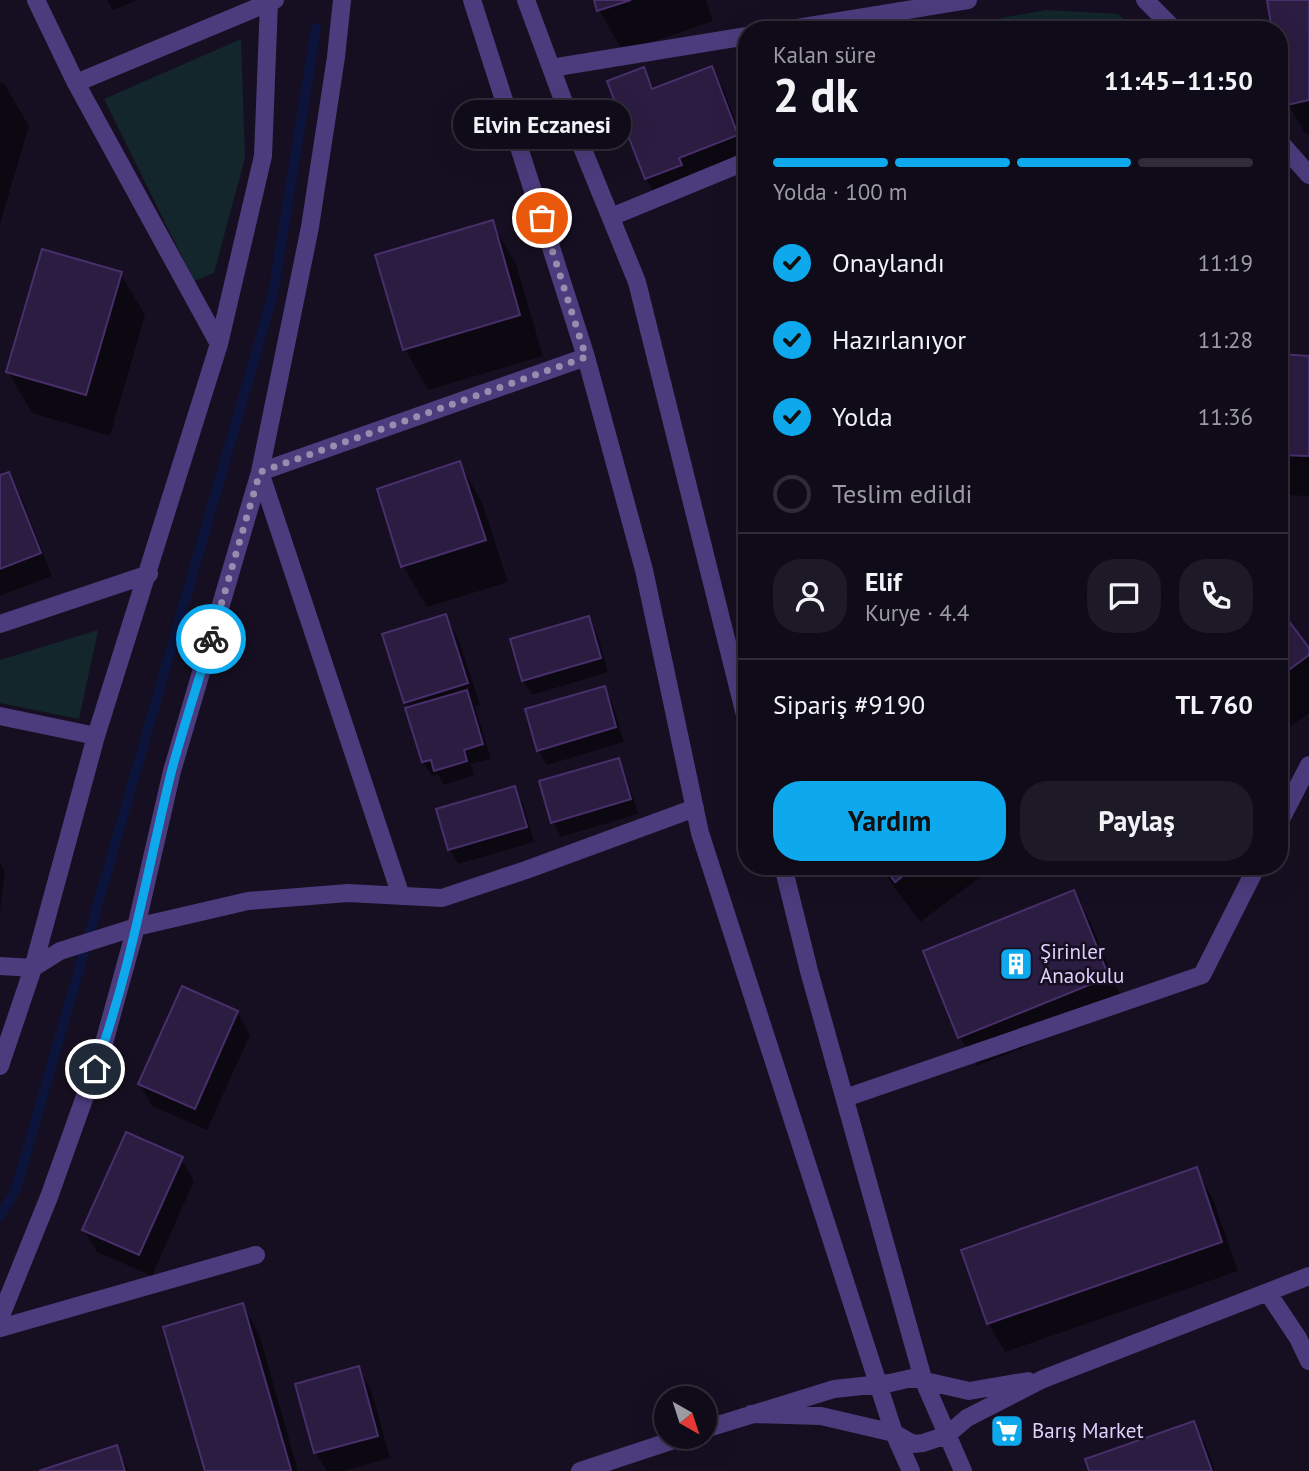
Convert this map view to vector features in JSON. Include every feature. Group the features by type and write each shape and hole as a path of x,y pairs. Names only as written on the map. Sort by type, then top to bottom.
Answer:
{"street":[{"path":"36,0 76,83 219,344"},
{"path":"0,1318 49,1197 104,1043 136,927 172,771 260,472 310,227 342,0"},
{"path":"472,0 586,357 644,570 700,833 894,1433 911,1471"},
{"path":"526,0 637,282 738,687"},
{"path":"840,21 968,0"},
{"path":"1145,0 1166,21"},
{"path":"0,1066 33,968 96,736 219,344 263,156 272,1 76,83"},
{"path":"551,68 738,37"},
{"path":"1288,151 1309,175"},
{"path":"611,217 738,165"},
{"path":"260,472 586,357"},
{"path":"260,472 401,896"},
{"path":"0,624 149,574"},
{"path":"0,716 96,736"},
{"path":"1288,806 1309,765"},
{"path":"0,966 33,968 60,951 136,927 248,901 348,893 442,898 695,808"},
{"path":"785,875 923,1379 963,1471"},
{"path":"845,1098 1202,975 1252,875"},
{"path":"0,1328 256,1255"},
{"path":"751,1414 821,1416 894,1433 913,1444 947,1435 967,1419 1043,1379 1309,1276"},
{"path":"1268,1293 1298,1338 1309,1361"},
{"path":"718,1425 834,1389 912,1378 969,1391 1043,1379"},
{"path":"580,1471 654,1447"}],"green space":[{"path":"1046,10 1118,14 1126,21 986,21"},
{"path":"241,39 245,158 214,273 194,281 104,99"},
{"path":"98,630 79,719 0,703 0,660"}],"building":[{"path":"594,0 631,0 597,11"},
{"path":"1267,0 1309,0 1309,100 1288,105 1288,21 1270,21"},
{"path":"712,66 738,135 679,158 682,165 645,179 607,81 644,67 652,89"},
{"path":"493,220 520,315 403,350 375,255"},
{"path":"42,249 122,272 86,395 6,372"},
{"path":"1288,355 1309,356 1309,456 1288,455"},
{"path":"460,461 486,540 401,567 377,489"},
{"path":"9,472 41,553 0,569 0,475"},
{"path":"446,614 468,683 404,703 382,634"},
{"path":"589,616 601,658 522,681 510,639"},
{"path":"1288,620 1309,648 1309,655 1288,670"},
{"path":"605,686 616,727 537,751 525,709"},
{"path":"467,690 483,744 464,750 467,761 434,771 431,760 422,762 405,708"},
{"path":"619,758 631,799 551,823 539,781"},
{"path":"515,786 527,827 448,850 436,809"},
{"path":"890,875 904,875 895,882"},
{"name":"Şirinler Anaokulu","path":"1074,890 1109,977 958,1038 923,951"},
{"path":"182,986 238,1011 195,1109 138,1084"},
{"path":"126,1132 183,1157 139,1255 82,1230"},
{"path":"1197,1167 1222,1242 987,1324 961,1250"},
{"path":"243,1303 291,1470 289,1471 205,1471 163,1327"},
{"path":"359,1366 378,1436 314,1453 295,1384"},
{"path":"1194,1421 1212,1471 1089,1471 1085,1459"},
{"path":"117,1445 125,1471 39,1471"}],"waterway":[{"path":"0,1216 16,1189 273,294 316,28"}],"way so far":[{"path":"211,639 260,472 586,357 542,218"}],"place":[{"name":"Elvin Eczanesi","path":"542,218"},
{"name":"Şirinler Anaokulu","path":"1016,964"},
{"name":"Barış Market","path":"1007,1431"}],"route":[{"path":"95,1069 136,927 172,771 211,639"}]}
